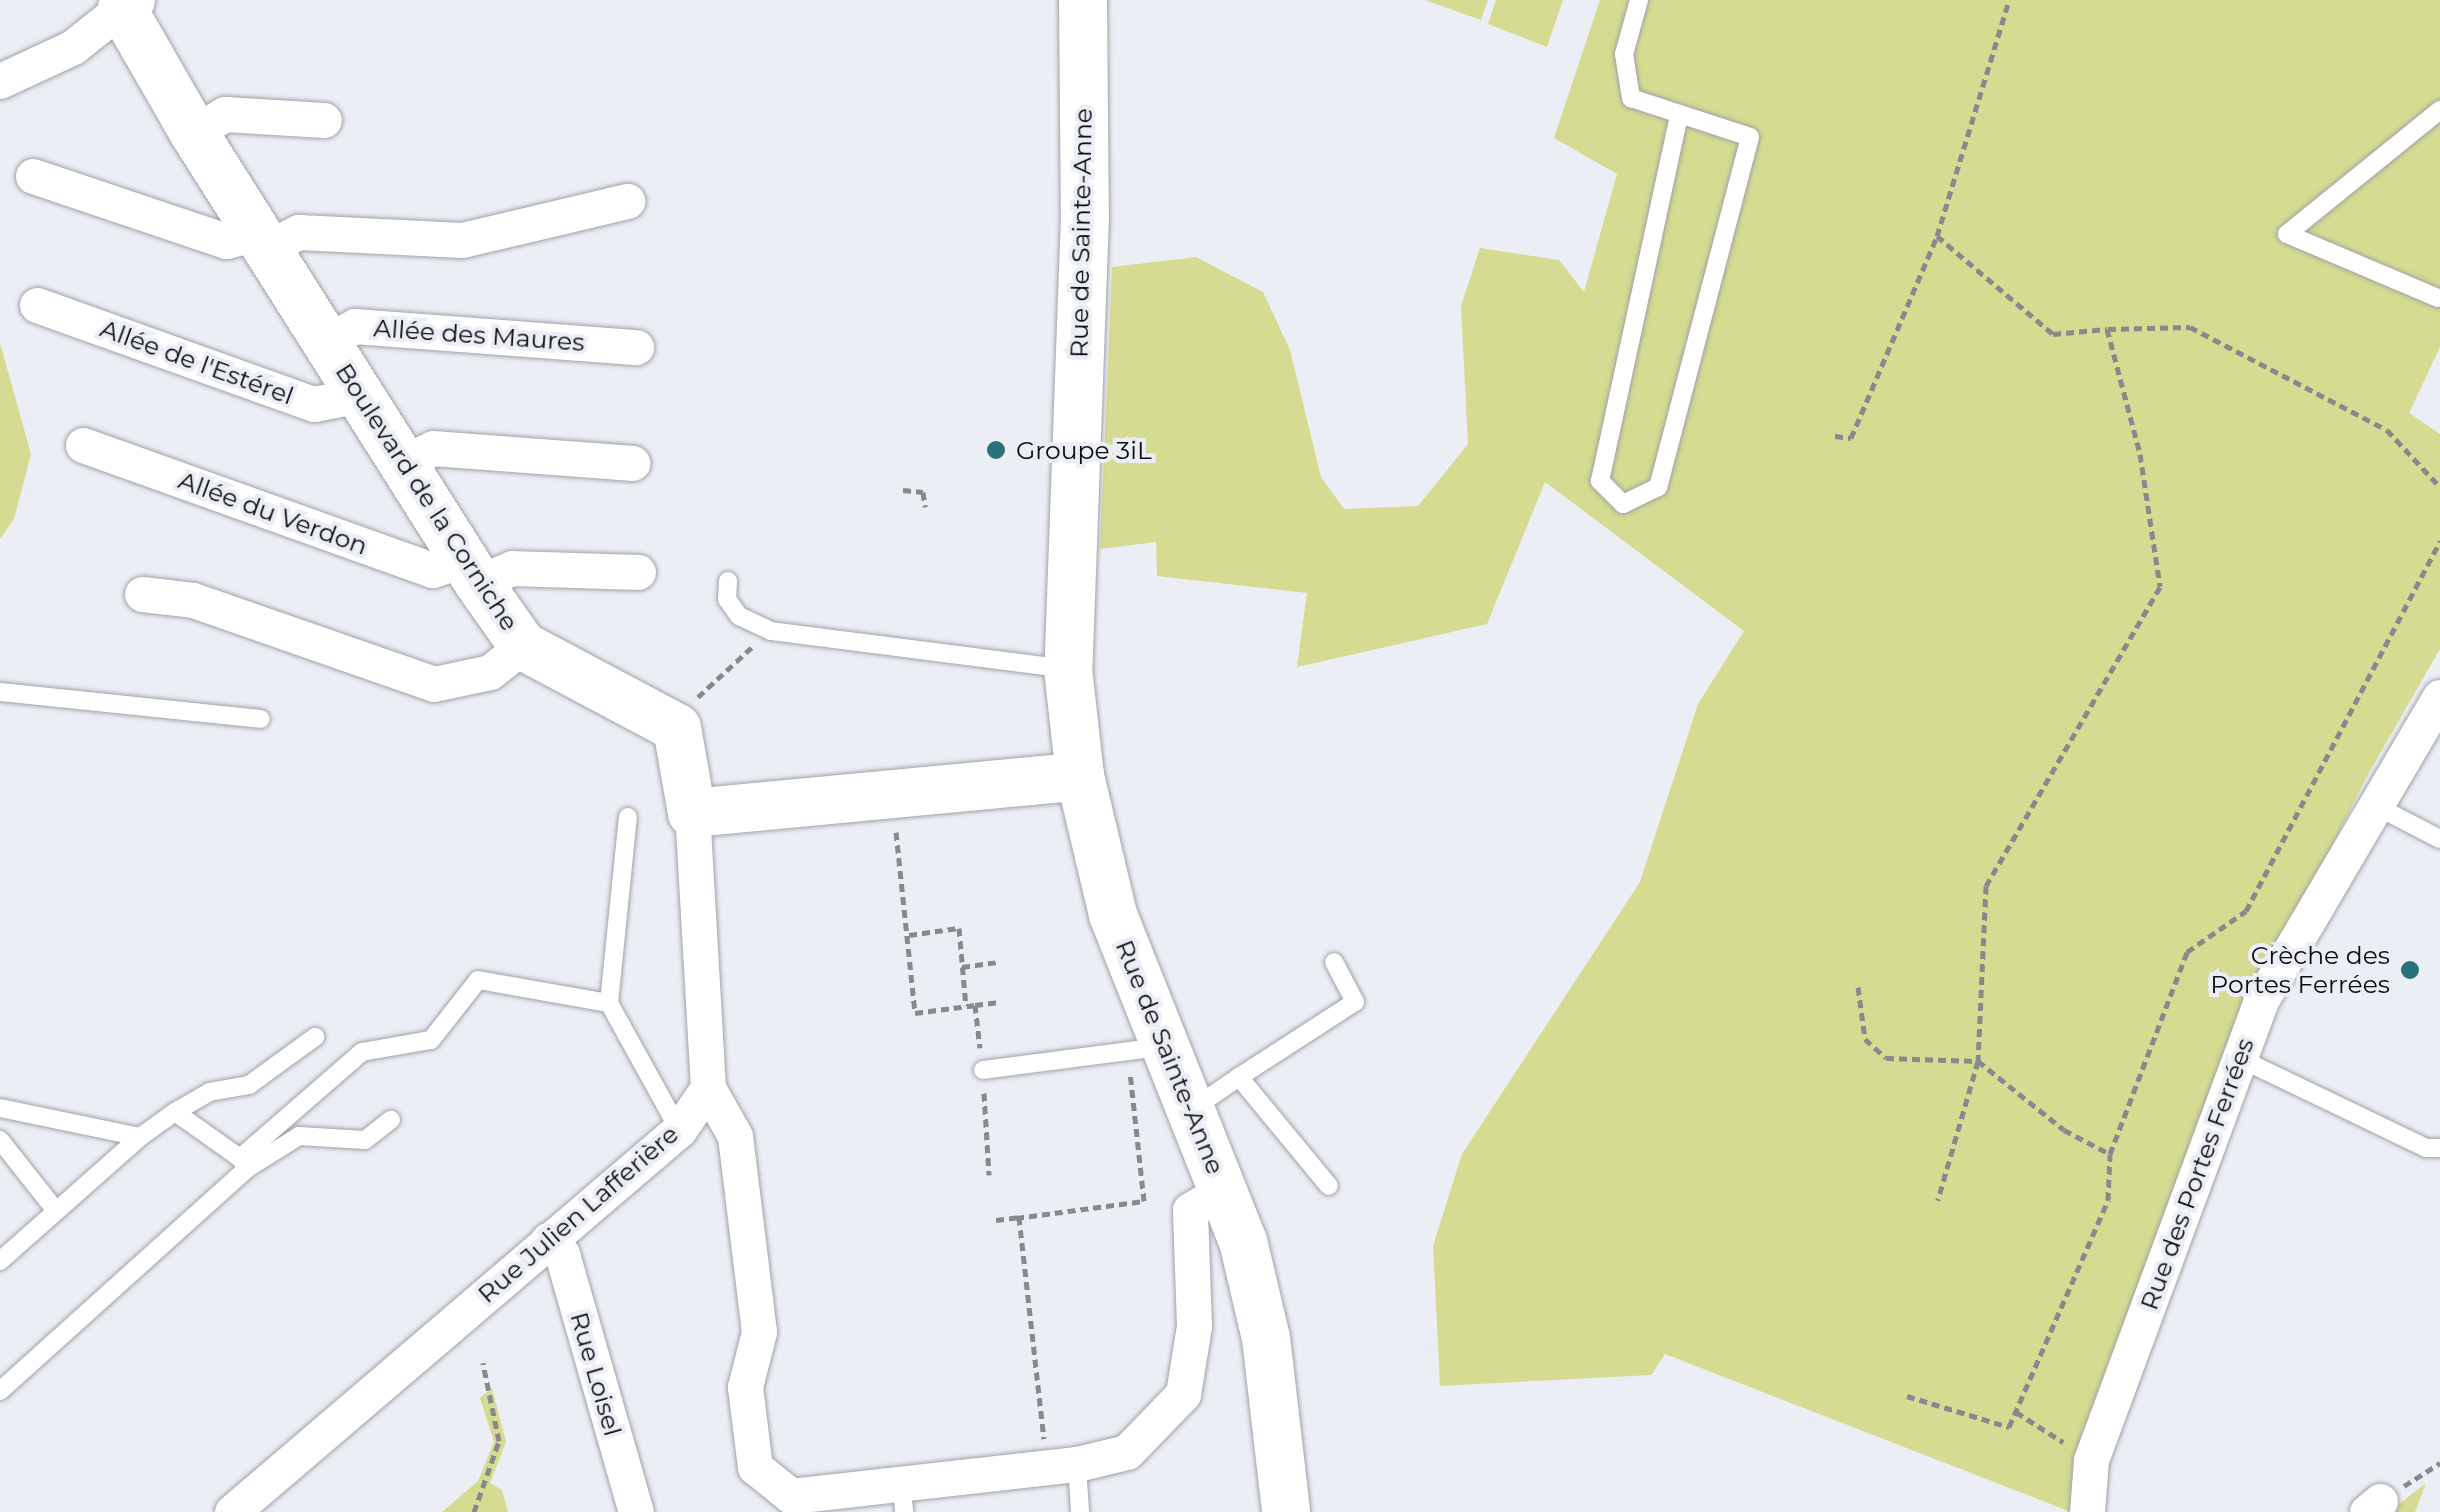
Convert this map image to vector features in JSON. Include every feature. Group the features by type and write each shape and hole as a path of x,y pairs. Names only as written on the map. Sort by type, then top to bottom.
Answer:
{"street":[{"name":"Rue de Sainte-Anne","path":"1083,0 1085,216 1068,669 1080,776 1144,1050 1190,1110 1223,1190 1266,1338 1286,1512"},
{"path":"0,81 73,47 126,4"},
{"name":"Boulevard de la Corniche","path":"126,4 194,133 471,571 523,646 677,728"},
{"path":"194,133 225,114 324,120"},
{"path":"33,176 226,241 262,241 299,232 462,240 627,201"},
{"name":"Allée de l'Estérel","path":"37,306 314,404 360,395"},
{"name":"Allée des Maures","path":"326,342 355,326 636,347"},
{"name":"Allée du Verdon","path":"83,445 432,570 638,572"},
{"path":"402,462 433,448 632,463"},
{"path":"142,594 193,600 434,684 490,672 523,646"},
{"name":"Rue des Portes Ferrées","path":"2087,1512 2091,1460 2260,1002 2440,697"},
{"path":"677,728 692,813 708,1088 735,1136 758,1332 746,1387 755,1467 792,1504 902,1496 1127,1452 1183,1394 1194,1326 1190,1210 1223,1190"},
{"path":"692,813 1080,776"},
{"name":"Rue Julien Lafferière","path":"232,1512 679,1130 708,1088"},
{"name":"Rue Loisel","path":"548,1240 562,1254 636,1512"}],"lane":[{"path":"1639,0 1624,54 1631,98 1750,137 1658,487 1623,504 1600,481 1679,115"},
{"path":"2438,298 2287,234 2440,110"},
{"path":"728,581 728,599 739,616 771,631 1068,669"},
{"path":"0,692 261,719"},
{"path":"2376,806 2440,839"},
{"path":"628,817 609,1004 679,1130"},
{"path":"1190,1110 1355,1002 1334,962"},
{"path":"0,1391 362,1052 432,1040 478,980 609,1004"},
{"path":"0,1261 140,1136 209,1092 249,1085 315,1037"},
{"path":"983,1070 1144,1050"},
{"path":"2240,1058 2426,1148 2440,1148"},
{"path":"1239,1077 1330,1186"},
{"path":"0,1108 140,1136"},
{"path":"175,1112 244,1163"},
{"path":"244,1163 299,1136 366,1140 391,1120"},
{"path":"0,1140 56,1211"},
{"path":"1062,1465 1080,1512"}],"path":[{"path":"1835,436 1851,438 1938,236 2009,0"},
{"path":"1938,236 2054,334 2190,327 2387,430 2440,487"},
{"path":"1938,1200 1978,1062 1986,886 2160,587 2140,454 2107,329"},
{"path":"903,490 923,492 925,507"},
{"path":"1907,1396 2010,1426 2108,1200 2110,1154 2187,952 2246,911 2440,541"},
{"path":"677,728 689,706 771,631"},
{"path":"900,867 915,1013 998,1002"},
{"path":"909,935 959,928 966,1006"},
{"path":"962,967 996,962"},
{"path":"1858,987 1866,1039 1886,1058 1978,1062 2064,1130 2110,1154"},
{"path":"975,1006 989,1175"},
{"path":"996,1220 1144,1200 1144,1050"},
{"path":"1016,1218 1062,1465"},
{"path":"474,1512 499,1441 482,1362"},
{"path":"2016,1412 2091,1460"},
{"path":"2373,1506 2440,1463"}],"green space":[{"path":"1425,0 1488,0 1481,20"},
{"path":"1496,0 1563,0 1547,47 1488,24"},
{"path":"1600,0 2440,0 2440,347 2409,413 2440,434 2440,649 2367,776 2222,1067 2071,1512 1665,1354 1651,1375 1440,1386 1433,1246 1462,1154 1640,882 1698,704 1744,631 1545,482 1487,624 1297,667 1307,593 1157,576 1156,542 1100,549 1112,267 1196,257 1263,292 1290,350 1321,477 1344,509 1418,506 1468,444 1461,306 1480,248 1559,260 1584,292 1617,174 1554,138"},
{"path":"0,343 31,454 14,519 0,539"},
{"path":"492,1388 506,1442 490,1483 502,1490 508,1512 442,1512 478,1481 494,1442 480,1398"},
{"path":"2426,1483 2415,1512 2389,1512"}],"place":[{"name":"Groupe 3iL","path":"996,450"},
{"name":"Crèche des Portes Ferrées","path":"2410,970"}]}
